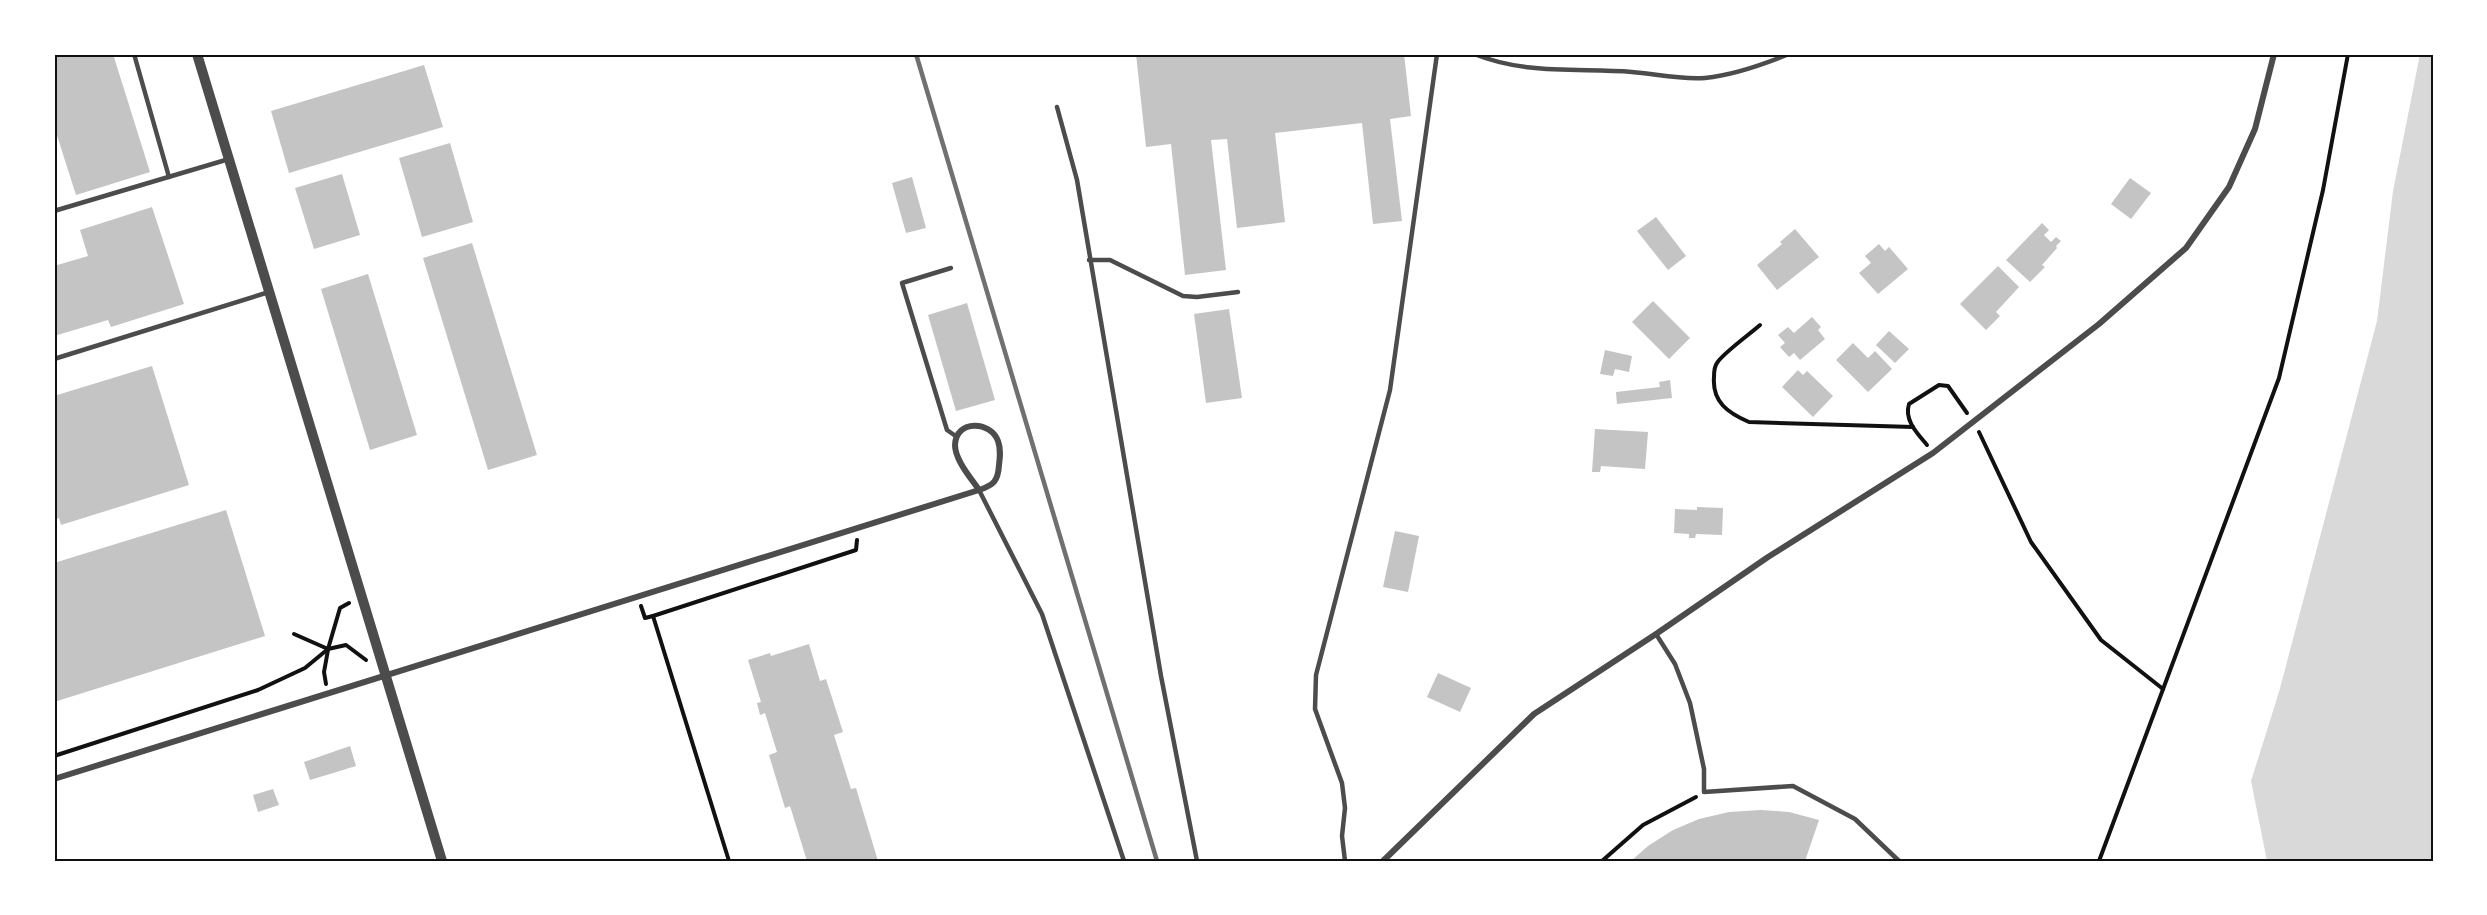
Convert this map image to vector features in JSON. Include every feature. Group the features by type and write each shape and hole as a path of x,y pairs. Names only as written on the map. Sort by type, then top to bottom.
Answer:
{"street":[{"path":"197,54 442,861"},
{"path":"1383,861 1534,714 1656,634 1768,556 1933,453 2099,324 2186,248 2229,187 2255,129 2274,54"},
{"path":"54,778 327,692 858,528 979,490 991,486 999,476 999,443 989,429 971,425 963,429 955,444 957,454 979,490"}],"lane":[{"path":"134,54 169,177"},
{"path":"1345,861 1342,836 1345,808 1342,783 1314,709 1316,675 1390,390 1437,54"},
{"path":"1474,54 1497,63 1546,70 1602,70 1676,78 1704,78 1732,73 1789,54"},
{"path":"1057,107 1077,180 1159,664 1197,861"},
{"path":"54,211 229,159"},
{"path":"1089,260 1110,260 1184,296 1197,297 1239,292"},
{"path":"951,268 902,283 947,430 957,437"},
{"path":"54,359 269,291"},
{"path":"979,490 1042,614 1124,861"},
{"path":"1656,634 1675,664 1692,712 1704,769 1704,792 1793,786 1855,819 1899,861"}],"path":[{"path":"2099,861 2279,378 2323,190 2348,54"},
{"path":"1760,326 1717,363 1714,372 1713,389 1721,405 1734,416 1749,422 1913,427"},
{"path":"1933,453 1913,427 1907,411 1909,404 1939,385 1948,386 1973,423 2037,551 2101,640 2163,689"},
{"path":"638,596 645,618 653,616 856,550 858,528"},
{"path":"327,692 324,672 340,608 362,595"},
{"path":"653,616 729,861"},
{"path":"294,634 328,649"},
{"path":"54,756 258,690 305,668 328,649 346,645 386,674"},
{"path":"1602,861 1643,825 1704,792"}],"shaded area":[{"path":"2420,54 2433,54 2433,861 2267,861 2251,781 2279,692 2377,321 2393,191"}],"building":[{"path":"54,54 113,54 150,172 76,195 54,126"},
{"path":"1136,54 1404,54 1411,116 1390,119 1402,221 1373,224 1362,123 1275,133 1285,222 1237,228 1227,139 1211,140 1226,270 1185,275 1171,144 1146,147"},
{"path":"424,65 443,127 289,173 271,111"},
{"path":"450,143 473,222 422,237 399,158"},
{"path":"342,174 360,235 314,249 295,188"},
{"path":"912,177 926,228 906,233 892,183"},
{"path":"2130,178 2151,193 2131,219 2111,204"},
{"path":"152,207 184,304 111,327 108,320 54,336 54,266 88,256 80,230"},
{"path":"1656,217 1686,256 1668,270 1637,231"},
{"path":"2042,223 2049,230 2044,235 2051,242 2056,237 2061,241 2042,265 2045,267 2030,282 2006,260"},
{"path":"1795,229 1819,257 1777,290 1757,265 1782,244 1780,242"},
{"path":"472,243 537,455 488,470 423,258"},
{"path":"1879,244 1885,251 1889,247 1908,269 1878,294 1859,273 1871,263 1865,256"},
{"path":"1998,266 2019,287 1996,312 2000,316 1986,330 1960,304"},
{"path":"368,274 417,435 370,450 321,289"},
{"path":"1653,301 1690,338 1669,359 1632,322"},
{"path":"967,303 995,400 956,411 928,315"},
{"path":"1229,309 1242,398 1206,403 1194,314"},
{"path":"1812,317 1821,327 1818,330 1825,339 1800,360 1794,353 1789,357 1780,347 1785,343 1778,335 1788,327 1794,333"},
{"path":"1889,331 1909,349 1895,363 1876,345"},
{"path":"1853,343 1868,358 1875,351 1892,369 1868,392 1836,360"},
{"path":"1605,350 1632,356 1629,372 1615,369 1613,376 1600,374"},
{"path":"152,366 189,485 61,525 59,518 54,520 54,396"},
{"path":"1798,370 1803,375 1807,371 1833,396 1813,417 1782,387"},
{"path":"1670,380 1672,398 1617,404 1616,392 1660,387 1659,382"},
{"path":"1595,429 1648,432 1645,469 1601,466 1600,472 1592,472"},
{"path":"1697,507 1723,508 1722,535 1696,534 1695,538 1689,538 1689,534 1674,533 1675,509 1697,510"},
{"path":"226,510 265,636 54,702 54,563"},
{"path":"1395,531 1419,536 1408,592 1383,587"},
{"path":"809,644 820,681 826,679 843,732 834,735 851,789 856,788 878,861 807,861 790,806 785,808 769,755 777,752 765,713 760,715 757,703 761,702 748,660 770,653 771,656"},
{"path":"1438,673 1471,688 1460,712 1427,697"},
{"path":"350,746 356,766 310,780 304,762"},
{"path":"273,789 279,805 258,812 253,795"},
{"path":"1761,810 1789,812 1819,820 1805,861 1631,861 1648,846 1673,830 1699,819 1729,812"}],"railway":[{"path":"916,54 1157,861"}]}
